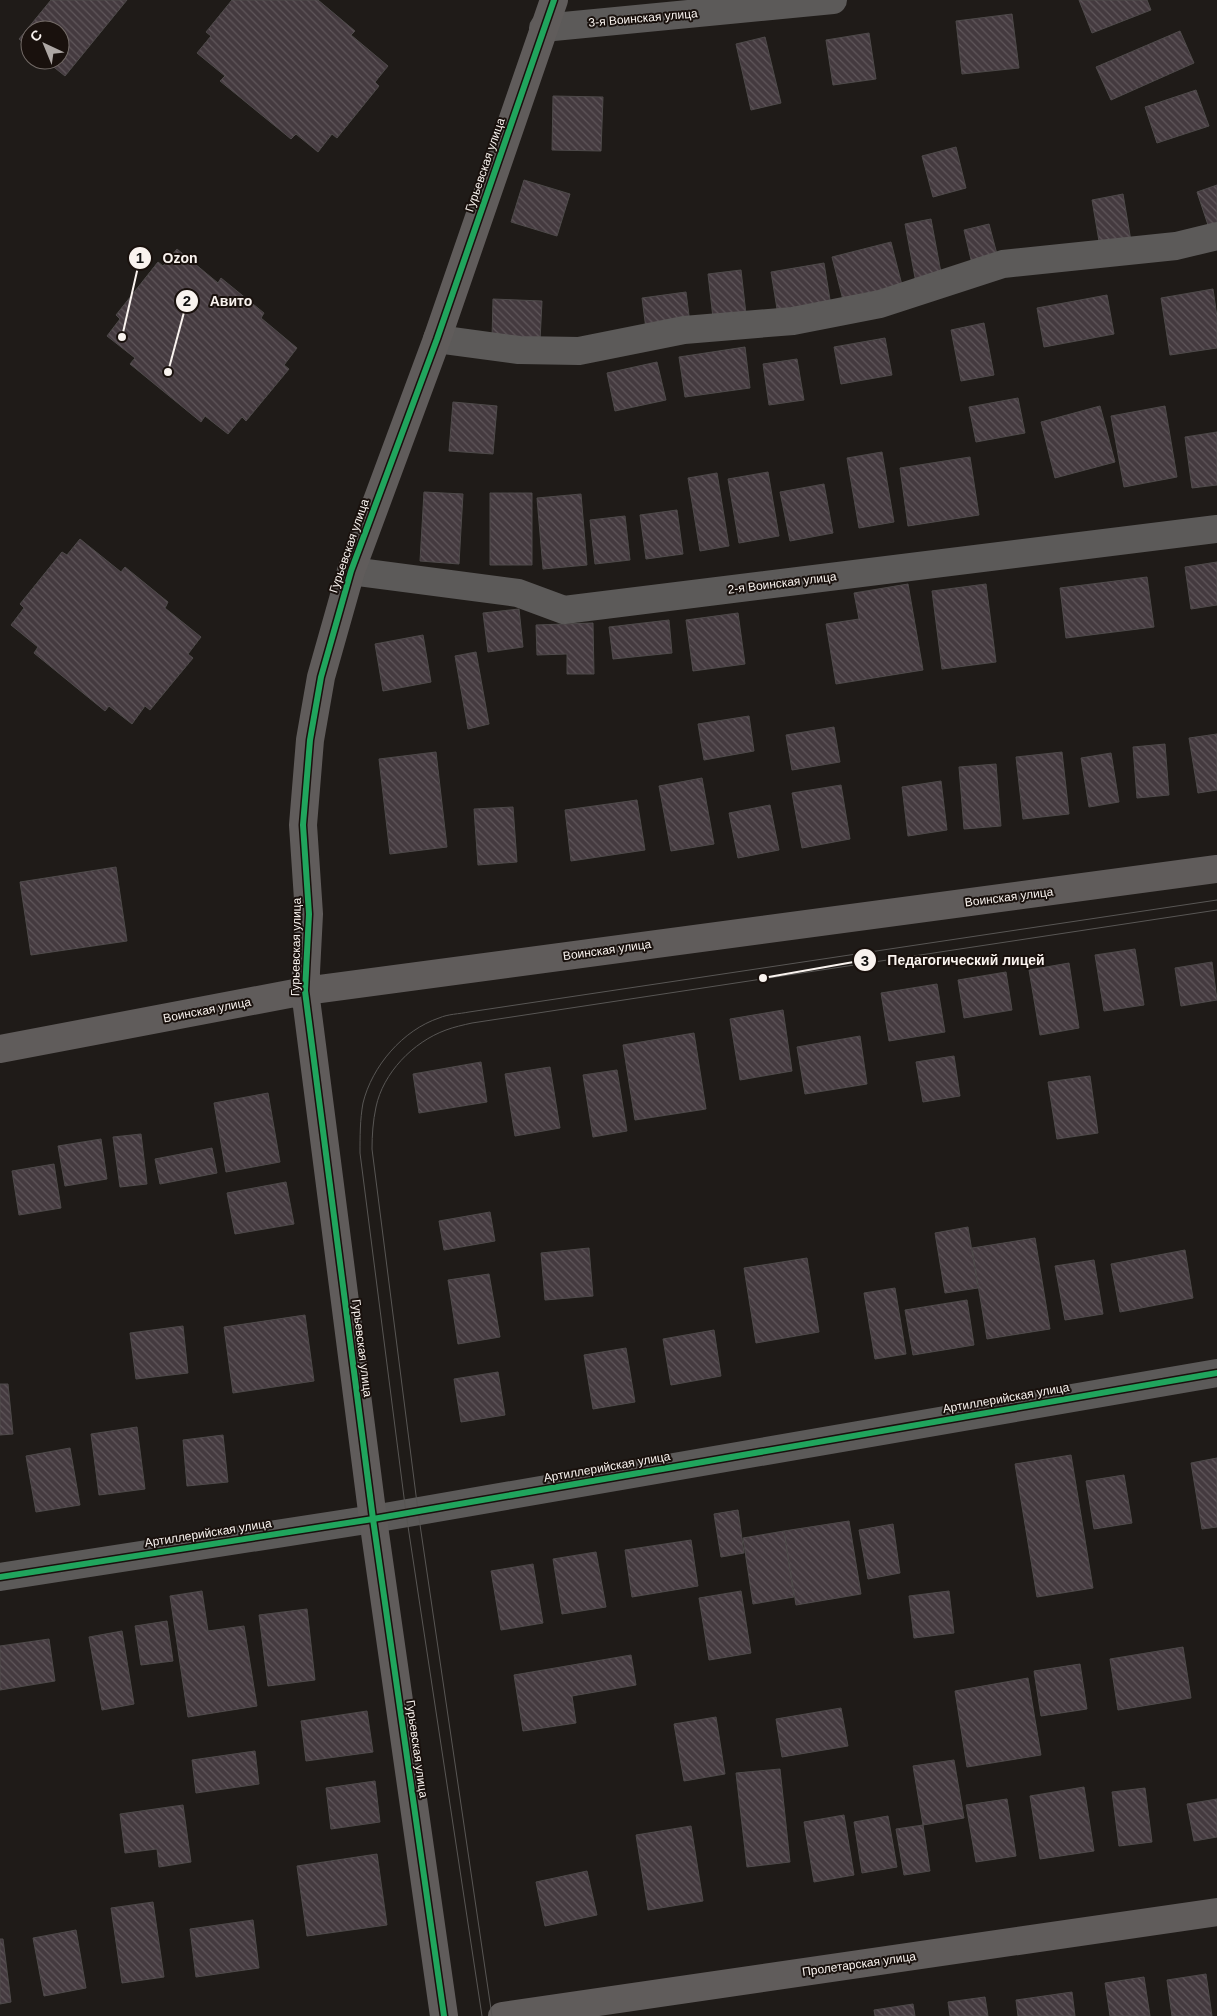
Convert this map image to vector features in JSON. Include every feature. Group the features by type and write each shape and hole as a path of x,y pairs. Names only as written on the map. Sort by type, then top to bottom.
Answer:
{"street":[{"name":"Гурьевская улица","path":"444,2016 373,1519 305,991 310,914 303,825 310,740 321,677 351,571 437,339 554,0"},
{"name":"3-я Воинская улица","path":"543,28 833,0"},
{"path":"437,339 519,350 579,351 684,330 793,321 880,304 1003,264 1176,246 1217,236"},
{"name":"2-я Воинская улица","path":"351,571 518,593 564,610 1217,529"},
{"name":"Воинская улица","path":"0,1049 305,991 1217,869"},
{"name":"Артиллерийская улица","path":"0,1577 373,1519 1217,1373"},
{"name":"Пролетарская улица","path":"502,2016 1217,1912"}],"building":[{"path":"51,0 127,0 70,70 70,20 35,20"},
{"path":"232,0 318,0 355,31 351,35 388,66 375,82 379,86 337,138 332,134 318,152 296,134 291,139 220,81 225,76 197,53 211,36 206,32"},
{"path":"1079,0 1147,0 1151,10 1092,33"},
{"path":"1012,14 1019,68 962,74 956,21"},
{"path":"1180,31 1194,63 1111,100 1096,67"},
{"path":"869,33 876,79 833,85 826,40"},
{"path":"765,37 781,103 751,110 736,44"},
{"path":"58,70 70,70 65,76"},
{"path":"1196,90 1209,126 1157,143 1145,107"},
{"path":"553,96 603,97 601,151 552,150"},
{"path":"956,147 966,188 933,197 922,156"},
{"path":"524,180 570,194 557,236 511,222"},
{"path":"1217,185 1217,232 1211,234 1197,192"},
{"path":"1123,194 1131,241 1100,247 1092,200"},
{"path":"931,219 942,278 916,283 905,224"},
{"path":"989,224 998,258 972,264 964,230"},
{"path":"891,242 904,293 845,308 832,257"},
{"path":"177,249 218,283 221,278 264,313 261,318 297,348 284,365 289,369 246,421 242,417 228,434 205,416 201,422 130,364 135,358 107,336 120,319 116,315 158,262 163,266"},
{"path":"824,263 831,306 778,315 771,272"},
{"path":"741,270 746,314 713,318 708,274"},
{"path":"1213,289 1217,317 1217,348 1170,355 1161,298"},
{"path":"686,292 690,323 646,329 642,298"},
{"path":"1107,295 1114,334 1044,347 1037,308"},
{"path":"493,299 542,301 540,341 492,339"},
{"path":"984,323 994,375 961,381 951,330"},
{"path":"885,338 892,375 841,384 834,347"},
{"path":"745,347 750,388 685,397 679,357"},
{"path":"797,359 804,400 769,405 763,364"},
{"path":"657,362 666,400 615,411 607,373"},
{"path":"1018,398 1025,433 976,442 969,407"},
{"path":"453,402 497,406 493,454 449,451"},
{"path":"1100,406 1115,462 1055,478 1041,422"},
{"path":"1165,406 1177,477 1124,487 1111,416"},
{"path":"1217,432 1217,485 1192,488 1185,437"},
{"path":"882,452 894,522 859,528 847,458"},
{"path":"970,457 979,515 908,526 900,468"},
{"path":"768,472 779,536 739,543 728,479"},
{"path":"717,473 729,546 700,551 688,478"},
{"path":"824,484 833,533 790,541 780,492"},
{"path":"424,492 463,494 459,564 420,561"},
{"path":"490,493 532,493 532,565 490,565"},
{"path":"581,494 587,565 543,569 537,498"},
{"path":"677,510 683,554 646,559 640,515"},
{"path":"625,516 630,560 595,564 590,520"},
{"path":"80,539 121,572 125,567 168,602 165,608 201,637 188,654 193,658 150,710 145,706 132,724 109,706 105,711 34,653 38,647 11,625 24,608 20,604 62,552 67,555"},
{"path":"1217,562 1217,605 1191,609 1185,567"},
{"path":"1147,577 1154,627 1066,638 1060,588"},
{"path":"908,584 923,670 836,684 826,624 859,619 854,593"},
{"path":"986,584 996,662 942,669 932,591"},
{"path":"519,609 523,647 488,652 483,613"},
{"path":"738,613 745,664 693,671 686,620"},
{"path":"669,620 672,653 613,659 609,627"},
{"path":"593,623 594,674 567,674 567,654 537,655 536,625"},
{"path":"423,635 431,682 383,691 375,644"},
{"path":"476,652 489,724 468,729 455,656"},
{"path":"749,716 754,751 704,760 698,724"},
{"path":"834,727 840,762 792,770 786,735"},
{"path":"1217,734 1217,790 1198,793 1189,738"},
{"path":"1165,744 1169,795 1137,798 1133,747"},
{"path":"436,752 447,847 390,854 379,759"},
{"path":"1062,752 1069,814 1023,819 1016,757"},
{"path":"1111,753 1119,802 1089,807 1081,758"},
{"path":"996,764 1001,826 964,829 959,767"},
{"path":"702,778 714,844 671,851 659,786"},
{"path":"941,781 947,830 908,836 902,787"},
{"path":"841,785 850,839 802,848 792,793"},
{"path":"637,800 645,850 571,861 565,810"},
{"path":"770,805 779,850 738,858 729,813"},
{"path":"513,807 517,862 478,865 474,809"},
{"path":"116,867 127,941 31,955 20,882"},
{"path":"1135,949 1144,1005 1104,1011 1095,955"},
{"path":"1212,962 1217,1000 1181,1006 1175,968"},
{"path":"1069,963 1079,1028 1040,1035 1029,970"},
{"path":"1006,972 1012,1010 964,1018 958,980"},
{"path":"937,984 945,1032 889,1041 881,993"},
{"path":"783,1010 792,1071 740,1080 730,1019"},
{"path":"694,1033 706,1109 635,1120 623,1045"},
{"path":"860,1036 867,1084 805,1094 797,1047"},
{"path":"954,1056 960,1096 923,1102 916,1062"},
{"path":"481,1062 487,1102 419,1113 413,1074"},
{"path":"550,1067 560,1128 515,1136 505,1074"},
{"path":"617,1070 627,1131 593,1137 583,1075"},
{"path":"1090,1076 1098,1133 1057,1139 1048,1082"},
{"path":"268,1093 280,1162 226,1172 214,1103"},
{"path":"141,1134 147,1184 120,1187 113,1137"},
{"path":"101,1139 107,1179 65,1186 58,1146"},
{"path":"212,1148 217,1173 160,1184 155,1159"},
{"path":"54,1164 61,1208 19,1215 12,1171"},
{"path":"286,1182 294,1224 235,1234 227,1193"},
{"path":"490,1212 495,1241 444,1250 439,1221"},
{"path":"968,1227 978,1288 945,1293 935,1233"},
{"path":"1035,1238 1050,1329 987,1339 972,1248"},
{"path":"589,1248 593,1296 545,1300 541,1253"},
{"path":"1185,1250 1193,1298 1120,1312 1111,1264"},
{"path":"807,1258 819,1332 756,1343 744,1268"},
{"path":"1094,1260 1103,1314 1065,1320 1055,1266"},
{"path":"489,1274 500,1337 458,1344 448,1280"},
{"path":"895,1288 906,1354 875,1359 864,1293"},
{"path":"967,1300 974,1345 913,1355 905,1310"},
{"path":"305,1315 314,1381 233,1393 224,1327"},
{"path":"183,1326 188,1373 136,1379 130,1333"},
{"path":"714,1330 721,1376 671,1385 663,1339"},
{"path":"626,1348 635,1402 593,1409 584,1355"},
{"path":"498,1372 505,1415 461,1422 454,1379"},
{"path":"0,1384 8,1384 13,1434 0,1435"},
{"path":"137,1427 145,1489 99,1495 91,1434"},
{"path":"223,1435 228,1482 187,1486 183,1440"},
{"path":"70,1448 80,1505 36,1512 26,1456"},
{"path":"1071,1455 1093,1588 1037,1597 1015,1464"},
{"path":"1217,1458 1217,1527 1202,1529 1191,1463"},
{"path":"1124,1475 1132,1523 1094,1529 1086,1481"},
{"path":"738,1510 744,1553 721,1557 714,1514"},
{"path":"849,1521 861,1594 796,1605 784,1531"},
{"path":"893,1524 900,1573 868,1579 859,1530"},
{"path":"784,1531 794,1597 753,1604 743,1538"},
{"path":"691,1540 698,1586 632,1597 625,1550"},
{"path":"596,1552 606,1607 562,1614 553,1559"},
{"path":"533,1564 543,1623 501,1630 491,1571"},
{"path":"202,1591 208,1631 244,1626 257,1706 188,1717 170,1596"},
{"path":"741,1591 751,1653 709,1660 699,1598"},
{"path":"949,1591 954,1633 914,1638 909,1596"},
{"path":"307,1609 315,1680 268,1686 259,1615"},
{"path":"167,1621 173,1661 141,1665 135,1626"},
{"path":"122,1631 134,1704 102,1710 89,1637"},
{"path":"49,1639 55,1681 0,1690 0,1646"},
{"path":"1183,1647 1191,1698 1118,1710 1110,1659"},
{"path":"631,1655 636,1685 572,1696 576,1723 523,1731 514,1675"},
{"path":"1080,1664 1087,1709 1041,1716 1034,1671"},
{"path":"1028,1678 1041,1755 967,1767 955,1691"},
{"path":"841,1708 848,1746 782,1757 776,1719"},
{"path":"367,1711 373,1752 306,1761 301,1721"},
{"path":"716,1717 725,1774 684,1781 674,1724"},
{"path":"255,1751 259,1784 196,1793 192,1760"},
{"path":"954,1760 964,1818 923,1825 913,1766"},
{"path":"780,1769 790,1862 747,1867 736,1773"},
{"path":"375,1781 380,1822 331,1829 326,1788"},
{"path":"1084,1787 1094,1851 1040,1859 1030,1796"},
{"path":"1145,1788 1152,1842 1119,1846 1112,1792"},
{"path":"1007,1799 1016,1856 976,1862 966,1805"},
{"path":"1217,1799 1217,1837 1194,1841 1187,1804"},
{"path":"183,1805 191,1862 159,1867 157,1849 125,1853 120,1814"},
{"path":"844,1815 854,1875 814,1882 804,1822"},
{"path":"888,1816 897,1867 862,1873 854,1822"},
{"path":"923,1825 930,1871 904,1875 896,1829"},
{"path":"691,1826 703,1901 648,1910 636,1835"},
{"path":"377,1854 387,1925 307,1936 297,1866"},
{"path":"587,1871 597,1915 545,1926 536,1882"},
{"path":"153,1902 164,1977 122,1983 111,1908"},
{"path":"253,1920 259,1968 196,1977 190,1929"},
{"path":"76,1930 86,1988 44,1996 33,1938"},
{"path":"0,1939 3,1939 11,2002 0,2004"},
{"path":"1206,1974 1212,2016 1172,2016 1167,1980"},
{"path":"1144,1977 1150,2016 1110,2016 1105,1983"},
{"path":"1072,1992 1075,2016 1018,2016 1016,2000"},
{"path":"985,1997 988,2016 950,2016 948,2002"},
{"path":"913,2004 915,2016 875,2016 874,2010"}],"tram line":[{"path":"482,2016 406,1513 360,1153 363,1103 367,1089 382,1063 391,1051 413,1031 450,1015 1217,900"},
{"path":"492,2016 418,1511 372,1149 376,1107 385,1082 401,1060 422,1042 446,1030 472,1023 1217,910"}],"cycle path":[{"path":"444,2016 373,1519 305,991 309,914 303,825 310,740 321,677 351,571 437,339 554,0"},
{"path":"0,1577 373,1519 1217,1373"}],"place":[{"name":"Ozon","path":"122,337"},
{"name":"Авито","path":"168,372"},
{"name":"Педагогический лицей","path":"763,978"}]}
